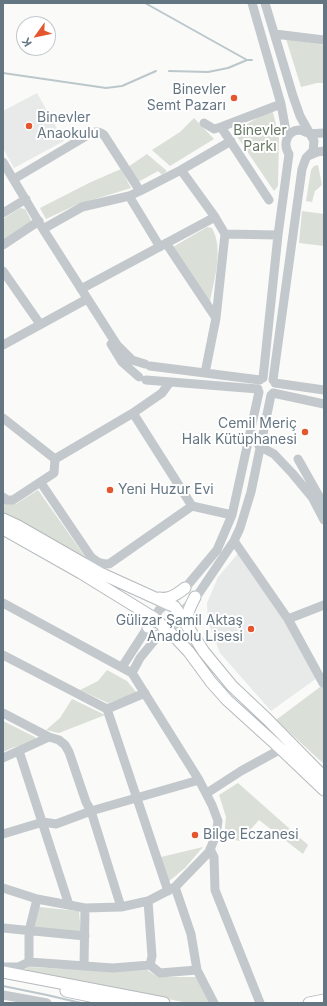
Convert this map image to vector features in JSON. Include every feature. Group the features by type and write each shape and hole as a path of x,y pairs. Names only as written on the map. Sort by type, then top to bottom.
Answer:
{"main road":[{"path":"3,519 100,573 177,609 179,616 204,652 232,686 268,719 324,778"},
{"path":"3,529 81,573 144,612 152,623 166,627 227,700 324,790"},
{"path":"153,597 165,599 174,597 185,588"},
{"path":"189,630 186,621 188,612 195,597"},
{"path":"158,636 167,634 176,638"},
{"path":"3,972 164,1003"},
{"path":"3,979 123,1003"},
{"path":"310,1003 324,1000"}],"street":[{"path":"252,3 281,104 287,138 285,146 289,154 296,159 308,157 324,150"},
{"path":"132,673 140,658 166,627 177,623 179,616 195,597 234,541 240,528 251,492 259,446 272,394 276,388 274,381 302,169 315,146 314,141 308,133 300,116 293,96 265,3"},
{"path":"275,34 324,40"},
{"path":"204,123 214,129 281,104"},
{"path":"221,127 269,200"},
{"path":"287,138 299,130 308,133 324,133"},
{"path":"14,179 88,134 99,132 104,135 140,192"},
{"path":"3,245 41,225 82,207 140,192 182,170 231,141"},
{"path":"122,667 161,607 171,605 216,550 232,514 260,385 289,154"},
{"path":"3,162 87,299 117,345 132,360 148,365 206,373 260,385"},
{"path":"182,170 225,234 216,318 206,373"},
{"path":"128,196 216,318"},
{"path":"3,213 26,199"},
{"path":"81,289 215,217"},
{"path":"225,234 278,235"},
{"path":"3,271 40,324"},
{"path":"3,345 87,299"},
{"path":"93,307 101,328 122,362 143,379 170,382 260,385 268,378 274,381 324,390"},
{"path":"143,379 151,378 153,373 148,365"},
{"path":"143,379 137,373 138,368 148,365"},
{"path":"55,459 133,413 162,393 170,382"},
{"path":"260,385 265,395 272,394 324,404"},
{"path":"133,413 192,506"},
{"path":"3,418 55,459"},
{"path":"259,446 274,454 292,473 312,497 324,520"},
{"path":"3,497 7,500 13,500 41,483 54,473 55,459"},
{"path":"298,459 324,505"},
{"path":"41,483 91,557 102,564 109,564 192,506 232,514"},
{"path":"234,541 288,619 323,683"},
{"path":"3,603 132,673 207,793 218,821 216,835 209,852 171,889 148,901 121,907 85,908 37,900 4,886"},
{"path":"288,619 324,605"},
{"path":"3,655 107,709 137,798 171,889 192,934 197,970 214,1003"},
{"path":"107,709 145,693"},
{"path":"3,713 49,737 58,740 65,745 69,752 86,802 91,811 121,907"},
{"path":"3,758 49,737"},
{"path":"207,793 241,771 281,749"},
{"path":"19,751 69,905"},
{"path":"3,834 43,822 56,824 91,811 199,780"},
{"path":"210,849 214,857 215,890 260,1003"},
{"path":"29,962 29,931 37,900"},
{"path":"148,901 152,956 150,965"},
{"path":"84,966 85,908"},
{"path":"3,928 85,936"},
{"path":"3,967 18,967 29,962 113,968 150,965 160,973 197,970"},
{"path":"3,995 46,1003"}],"shaded area":[{"name":"Binevler Anaokulu","path":"37,93 64,141 14,168 3,148 3,111"},
{"name":"Gülizar Şamil Aktaş Anadolu Lisesi","path":"241,550 297,637 317,678 271,711 220,653 208,622 207,603 218,577"}],"green space":[{"path":"286,39 324,45 324,83 301,87"},
{"name":"Binevler Parkı","path":"272,109 279,136 278,186 274,191 234,132"},
{"path":"194,118 214,139 170,166 152,150 180,132"},
{"path":"147,154 167,171 162,175 158,171 138,182 128,167"},
{"path":"318,165 322,185 315,191 312,202 306,201 311,170 314,166"},
{"path":"121,169 131,188 76,205 46,219 40,208 91,182"},
{"path":"20,208 25,209 32,222 3,240 3,219"},
{"path":"302,211 324,214 324,246 299,243"},
{"path":"207,227 212,228 216,237 218,255 216,274 210,302 173,247"},
{"path":"38,490 91,565 3,515 3,502 16,504"},
{"path":"107,670 127,681 137,693 108,703 80,690 98,681"},
{"path":"324,684 324,764 276,720"},
{"path":"72,699 105,715 59,733 46,730 60,718"},
{"path":"3,721 35,737 35,741 3,752"},
{"path":"238,783 308,845 303,854 259,820 240,841 224,838 226,817 219,795"},
{"path":"203,847 185,868 168,882 161,857"},
{"path":"39,907 79,911 81,934 34,929"},
{"path":"29,967 106,971 147,970 158,977 196,977 209,1003 188,1003 24,970"}],"waterway":[{"path":"145,3 247,60 252,60"},
{"path":"169,71 208,72 228,68 247,60"},
{"path":"3,73 106,88 122,86 156,71"},
{"path":"3,986 81,1003"}],"place":[{"name":"Binevler Semt Pazarı","path":"234,98"},
{"name":"Binevler Anaokulu","path":"29,126"},
{"name":"Cemil Meriç Halk Kütüphanesi","path":"305,432"},
{"name":"Yeni Huzur Evi","path":"110,490"},
{"name":"Gülizar Şamil Aktaş Anadolu Lisesi","path":"251,629"},
{"name":"Bilge Eczanesi","path":"195,835"}]}
